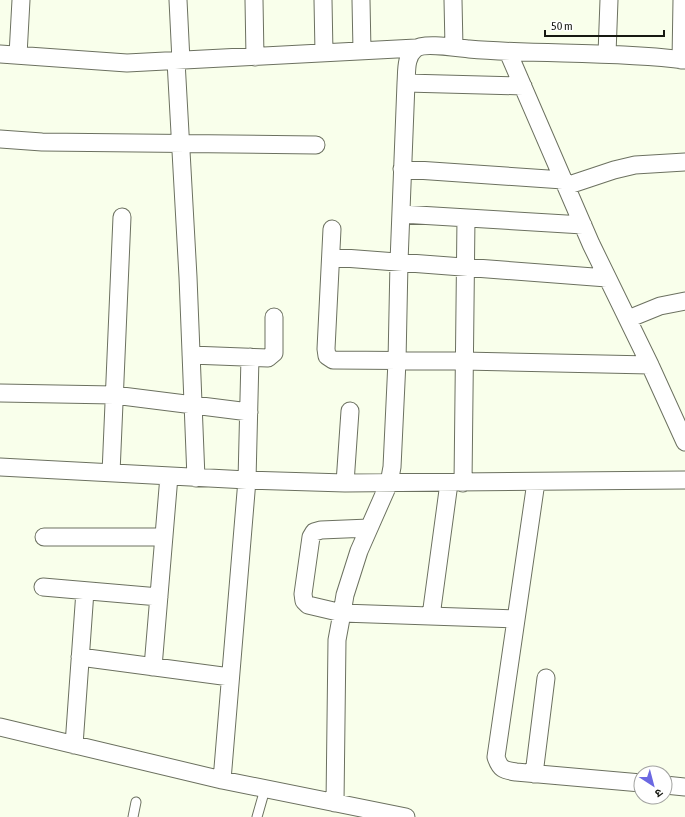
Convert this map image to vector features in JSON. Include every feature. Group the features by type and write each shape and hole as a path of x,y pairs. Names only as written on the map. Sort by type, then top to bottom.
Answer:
{"street":[{"path":"18,55 21,0"},
{"path":"178,0 180,142 196,478"},
{"path":"254,0 255,57"},
{"path":"323,0 324,53"},
{"path":"361,0 362,51"},
{"path":"453,0 454,47"},
{"path":"607,54 609,0"},
{"path":"0,54 127,64 416,48 430,45 508,52 607,54 683,60 682,0"},
{"path":"336,802 338,640 345,595 359,551 389,483 392,467 398,361 399,262 407,65 409,56 416,48"},
{"path":"508,52 582,225 650,365 685,442"},
{"path":"406,83 523,86"},
{"path":"0,139 42,142 180,142 316,145"},
{"path":"402,170 565,183 636,165 685,162"},
{"path":"401,214 582,225"},
{"path":"111,473 122,218"},
{"path":"431,616 456,483 463,361 466,218"},
{"path":"332,229 326,349 327,356 333,360 650,365"},
{"path":"330,257 607,278"},
{"path":"628,319 660,306 685,300"},
{"path":"191,355 268,358 274,353 274,317"},
{"path":"222,780 247,480 250,357"},
{"path":"0,393 114,395 248,412"},
{"path":"345,483 350,411"},
{"path":"0,467 196,478 345,483 685,480"},
{"path":"153,667 169,476"},
{"path":"536,482 496,757 499,766 505,770 534,774 633,782"},
{"path":"369,528 321,530 314,532 311,537 303,594 304,601 308,606 342,614 516,619"},
{"path":"44,537 164,537"},
{"path":"43,587 159,597"},
{"path":"74,745 85,591"},
{"path":"80,657 230,677"},
{"path":"534,774 546,678"},
{"path":"0,727 222,780 336,802 364,813 406,817"},
{"path":"673,786 685,787"}],"lane":[{"path":"257,817 265,789"},
{"path":"133,817 136,802"}]}
